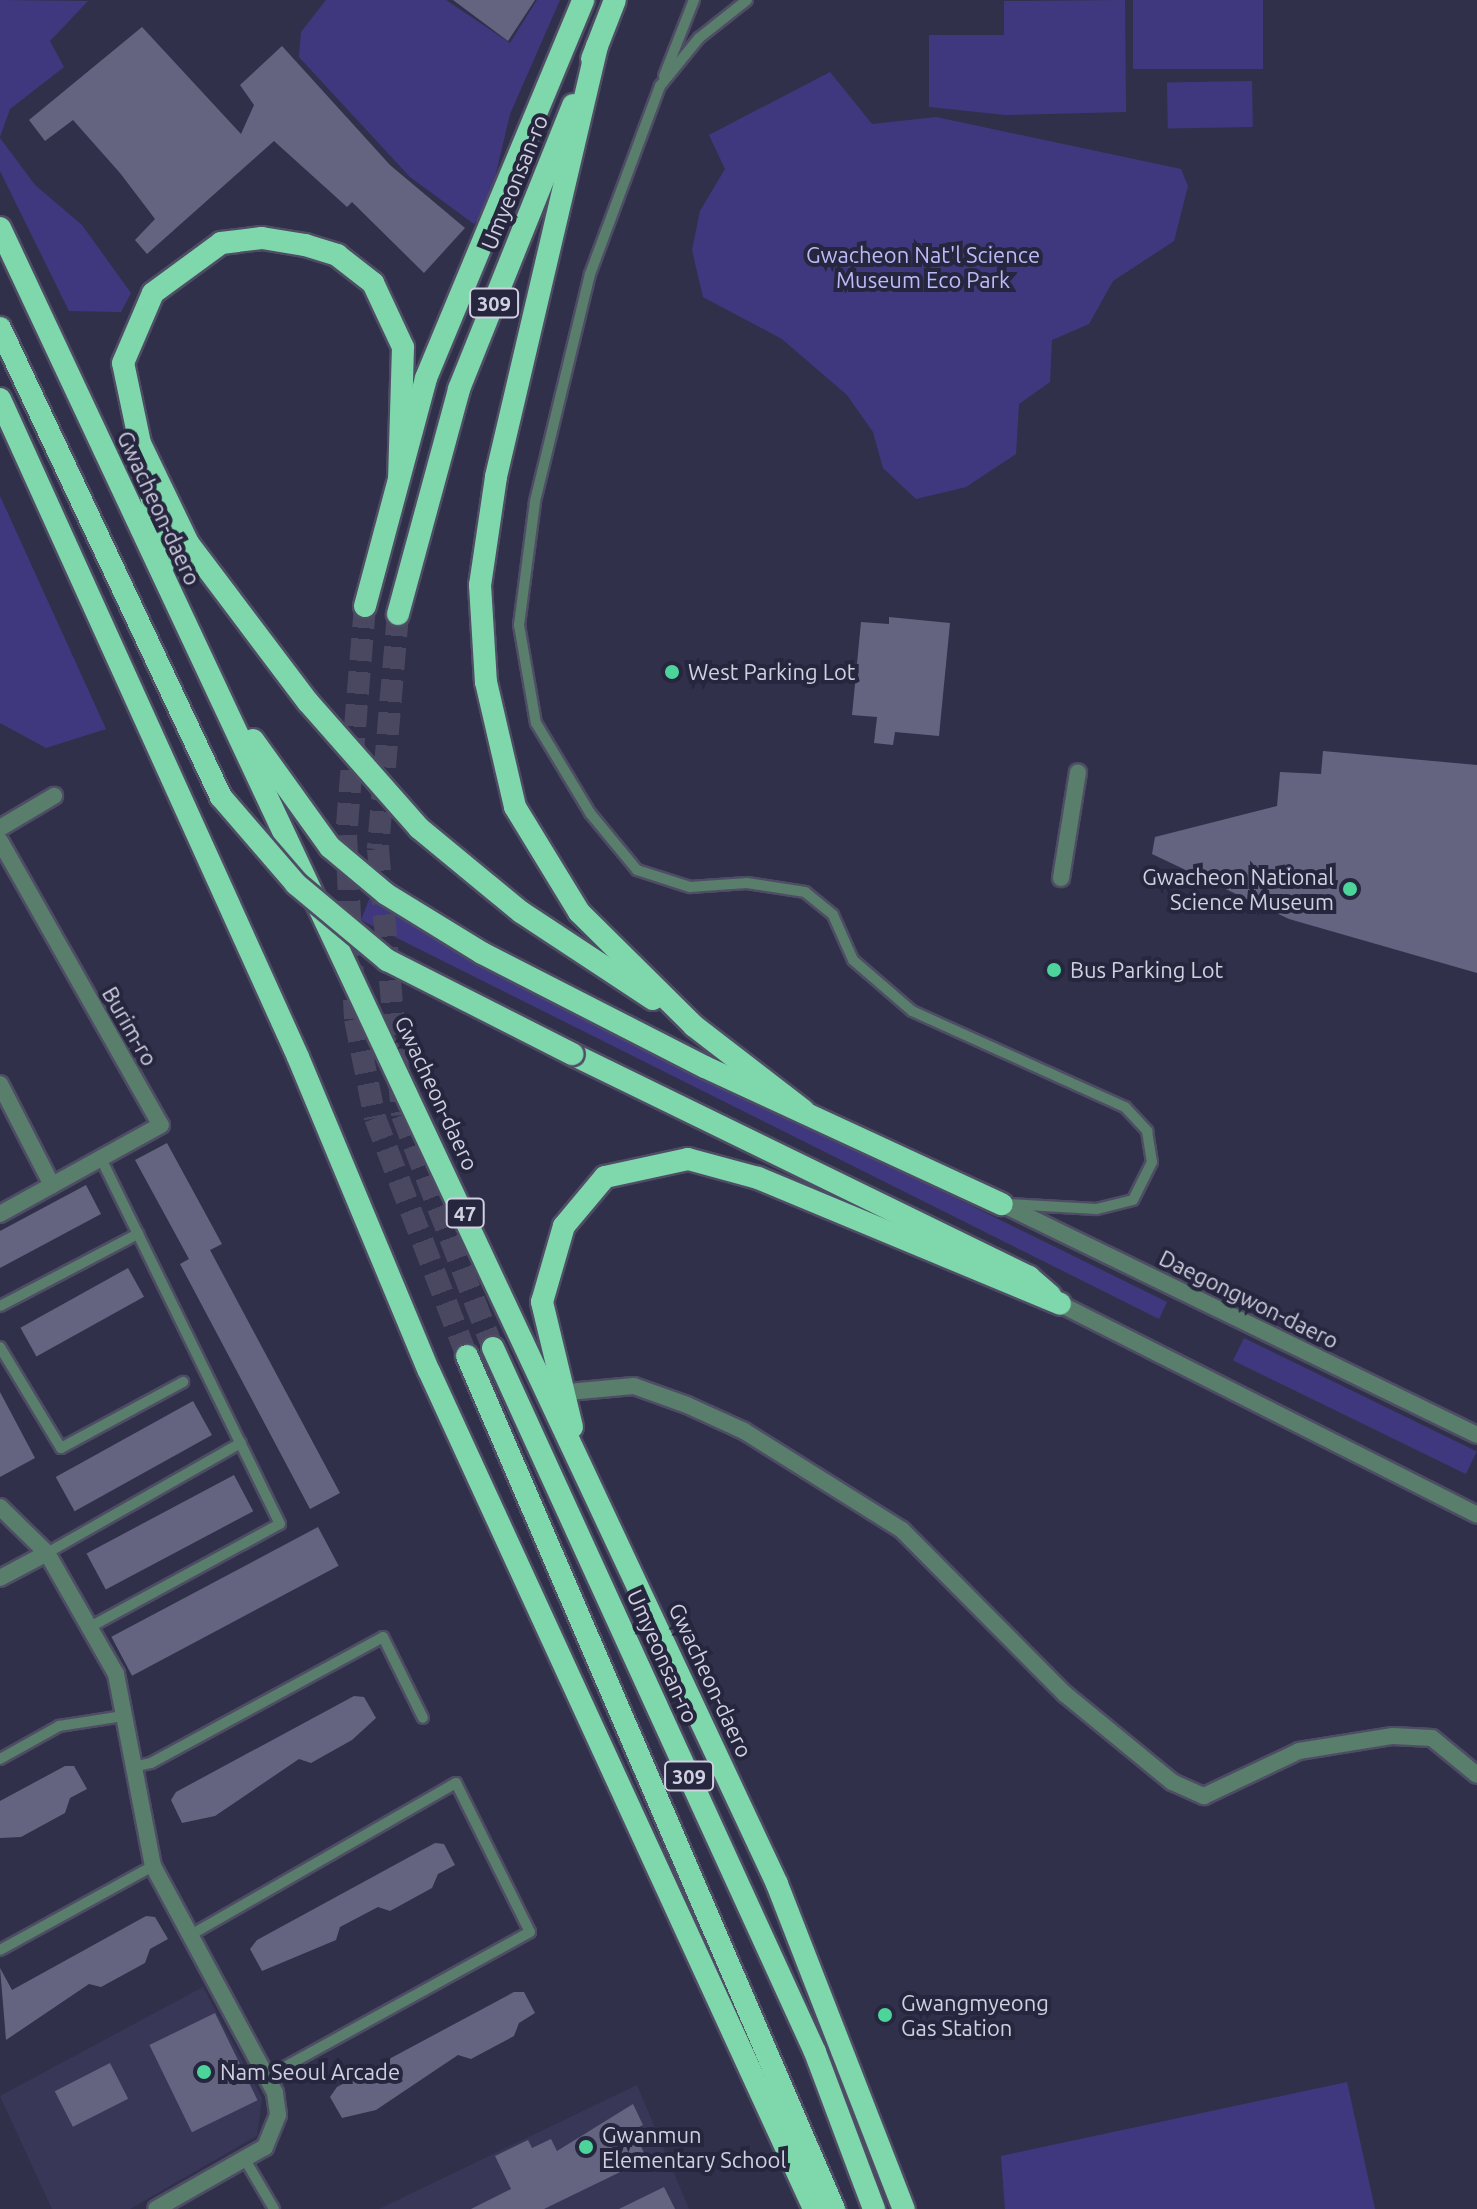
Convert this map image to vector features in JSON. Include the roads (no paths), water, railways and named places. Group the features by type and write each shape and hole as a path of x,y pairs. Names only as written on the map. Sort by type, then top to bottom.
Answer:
{"highway":[{"name":"Umyeonsan-ro","path":"365,606 426,378 583,0"},
{"name":"Umyeonsan-ro","path":"398,614 459,389 615,0"},
{"path":"597,46 496,477 480,585 486,682 515,807 579,912 694,1026"},
{"name":"Gwacheon-daero","path":"0,228 176,606 232,713 777,1884 904,2209"},
{"path":"176,606 136,435 123,363 153,293 221,243 291,243 349,264 373,283 397,325 403,347 399,478"},
{"path":"0,328 221,797 296,884 387,960 1029,1277 1060,1304"},
{"path":"0,399 298,1057 435,1385 814,2209"},
{"path":"136,435 188,543 308,702 419,828 521,912 694,1026 803,1110"},
{"path":"232,713 330,847 386,894 482,953 1002,1204"},
{"path":"575,1448 568,1392 542,1302 564,1226 605,1177 688,1159 758,1178 1060,1304"},
{"name":"Umyeonsan-ro","path":"493,1348 815,2052 874,2209"},
{"name":"309","path":"467,1356 834,2209"}],"street":[{"path":"1061,878 1078,772"},
{"path":"0,828 54,796"},
{"name":"Burim-ro","path":"0,841 161,1125 0,1214"},
{"path":"0,1084 52,1185"},
{"name":"Daegongwon-daero","path":"1002,1204 1477,1435"},
{"path":"1060,1304 1477,1515"},
{"path":"568,1392 634,1386 744,1431 804,1466 902,1530 1065,1694 1183,1787 1204,1796 1299,1751 1393,1736 1432,1738 1477,1775"},
{"path":"0,1507 47,1553 116,1674 131,1767 153,1866 194,1933 268,2076 278,2115 265,2147 247,2163 156,2209"},
{"path":"0,1578 47,1553"}],"lane":[{"path":"694,0 590,274 535,502 519,625 536,723 590,813 637,870 690,887 747,883 805,892 833,915 853,960 912,1011 1125,1107 1147,1131 1152,1162 1133,1200 1096,1209 1002,1204"},
{"path":"660,86 699,38 747,0"},
{"path":"90,1627 280,1524 101,1158"},
{"path":"0,1306 138,1234"},
{"path":"0,1347 61,1448 183,1382"},
{"path":"47,1553 241,1443"},
{"path":"131,1767 151,1763 383,1637 423,1718"},
{"path":"0,1759 59,1726 123,1716"},
{"path":"194,1933 456,1783 530,1932 268,2076"},
{"path":"0,1950 153,1866"},
{"path":"247,2163 274,2209"}],"tunnel":[{"path":"365,606 346,835 355,1019 375,1118 467,1356"},
{"path":"398,614 378,849 402,1115 493,1348"}],"place":[{"name":"West Parking Lot","path":"672,672"},
{"name":"Gwacheon National Science Museum","path":"1350,889"},
{"name":"Bus Parking Lot","path":"1054,970"},
{"name":"Gwangmyeong Gas Station","path":"885,2015"},
{"name":"Nam Seoul Arcade","path":"204,2072"},
{"name":"Gwanmun Elementary School","path":"586,2147"}],"park label":[{"name":"Gwacheon Nat'l Science Museum Eco Park","path":"923,266"}]}
